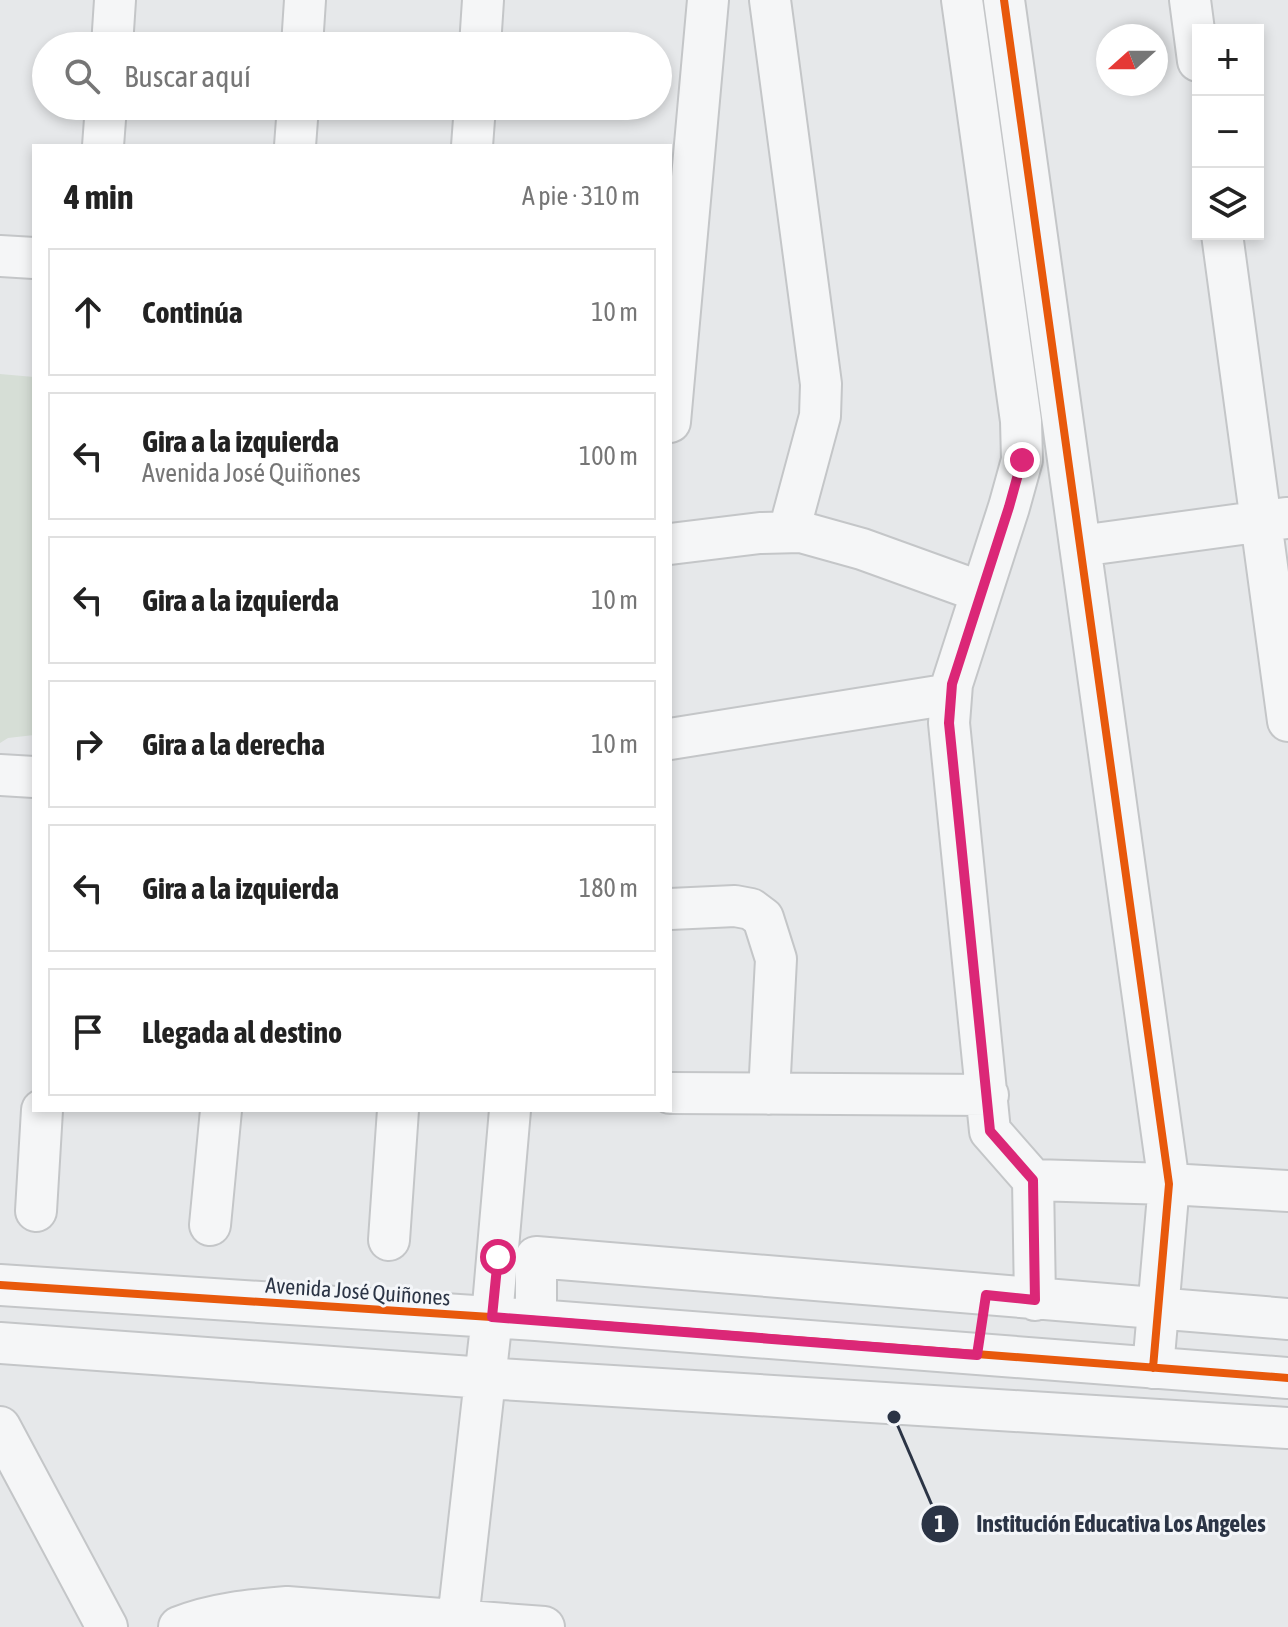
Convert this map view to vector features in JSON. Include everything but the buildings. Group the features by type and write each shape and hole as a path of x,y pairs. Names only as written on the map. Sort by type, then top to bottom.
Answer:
{"street":[{"path":"113,32 115,0"},
{"path":"303,32 305,0"},
{"path":"481,32 483,0"},
{"path":"672,400 708,0"},
{"path":"770,0 821,384 820,416 789,531"},
{"path":"962,0 1021,421 1022,460 955,671 949,723 990,1131 1033,1180 1035,1300"},
{"path":"1004,0 1169,1184 1153,1368"},
{"path":"1190,0 1193,24"},
{"path":"103,144 105,120"},
{"path":"295,144 297,120"},
{"path":"472,144 474,120"},
{"path":"1223,240 1274,519 1288,721"},
{"path":"0,256 32,258"},
{"path":"1080,546 1274,519"},
{"path":"672,544 789,531 862,549 981,592"},
{"path":"672,739 951,694"},
{"path":"0,775 32,777"},
{"path":"672,909 735,906 751,909 763,918 776,959 769,1094"},
{"path":"672,1093 988,1095"},
{"path":"36,1211 42,1112"},
{"path":"210,1225 221,1112"},
{"path":"389,1240 398,1112"},
{"path":"459,1623 492,1317 510,1112"},
{"path":"1033,1180 1288,1191"},
{"path":"536,1320 536,1257 1288,1319"},
{"name":"Avenida José Quiñones","path":"0,1285 536,1320 1288,1378"},
{"path":"977,1355 986,1295"},
{"path":"0,1343 485,1378 1288,1428"},
{"path":"0,1427 107,1627"},
{"path":"179,1627 203,1617 287,1607 459,1623 544,1627"}],"shaded area":[{"path":"0,374 32,377 32,735 8,738 0,743"}],"cycle path":[{"path":"1004,0 1169,1184 1153,1368"},
{"path":"0,1285 536,1320 1288,1378"}],"place":[{"name":"Institución Educativa Los Angeles","path":"894,1417"}],"route":[{"path":"498,1257 492,1317 977,1355 986,1295 1035,1300 1033,1180 990,1131 949,723 952,684 962,647 1022,460"}]}
